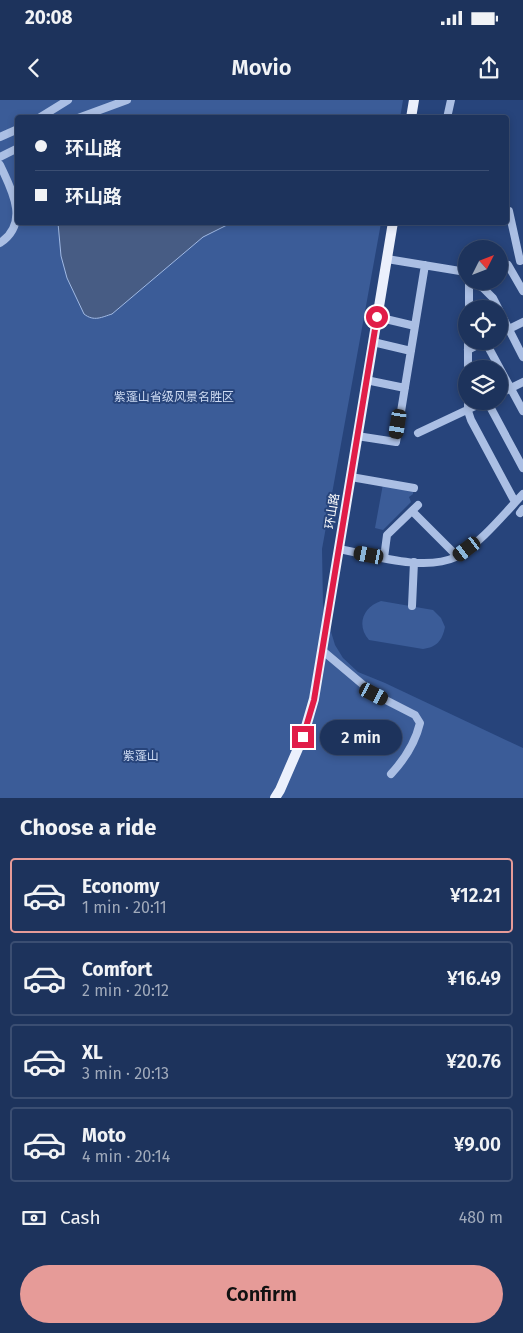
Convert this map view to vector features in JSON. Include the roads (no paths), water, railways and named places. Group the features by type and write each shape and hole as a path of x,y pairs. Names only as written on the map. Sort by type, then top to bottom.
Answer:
{"main road":[{"path":"412,115 414,100"},
{"name":"环山路","path":"275,798 303,737 314,700 393,225"}],"street":[{"path":"44,115 68,100"},
{"path":"86,115 128,100"},
{"path":"448,115 450,100"},
{"path":"0,137 15,130"},
{"path":"0,157 15,150"},
{"path":"0,165 14,194 15,206"},
{"path":"509,211 522,261 508,264 523,291"},
{"path":"0,243 12,232 15,222"},
{"path":"387,259 458,271"},
{"path":"357,436 396,442 425,265"},
{"path":"485,290 494,298 523,357"},
{"path":"377,317 415,326"},
{"path":"509,329 523,322"},
{"path":"373,342 411,351"},
{"path":"468,350 468,360"},
{"path":"490,350 523,411"},
{"path":"366,380 405,388"},
{"path":"510,388 523,382"},
{"path":"418,433 468,410 471,420 516,502"},
{"path":"491,410 523,468"},
{"path":"351,477 414,488"},
{"path":"339,549 384,558 431,564 457,556 477,541 523,494"},
{"path":"384,558 387,535 418,505"},
{"path":"412,511 457,556"},
{"path":"412,606 414,562"},
{"path":"323,651 374,694 415,715 420,723 417,735 406,758 391,774"}],"park label":[{"name":"紫蓬山省级风景名胜区","path":"174,397"},
{"name":"紫蓬山","path":"141,756"}]}
